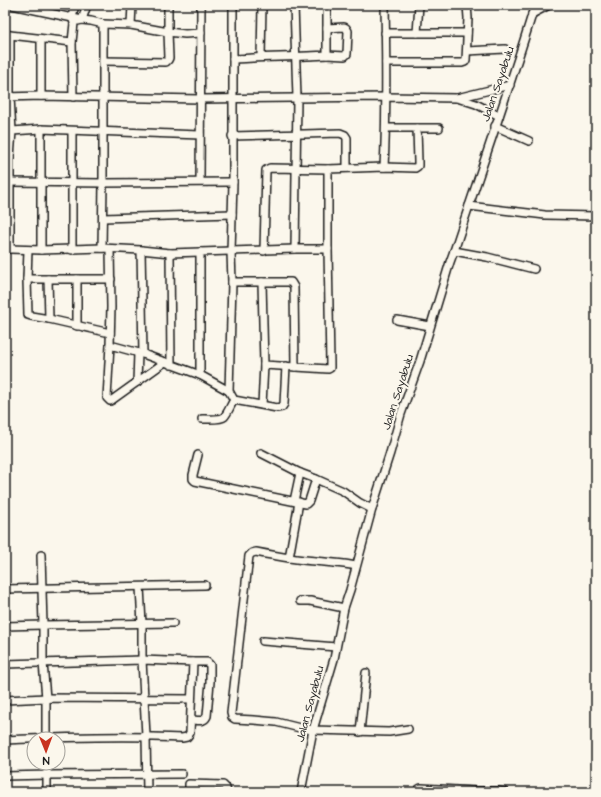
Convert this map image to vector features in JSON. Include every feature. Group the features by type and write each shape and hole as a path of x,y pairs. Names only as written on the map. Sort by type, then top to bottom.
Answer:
{"street":[{"path":"14,5 46,8 73,20 91,21 103,24 131,25 185,34 201,33"},
{"path":"73,97 72,42 75,5"},
{"path":"82,20 87,5"},
{"path":"131,25 132,5"},
{"path":"103,61 166,62 169,58 168,5"},
{"path":"200,182 201,5"},
{"path":"233,5 232,282 229,391 234,400"},
{"path":"261,57 262,5"},
{"path":"294,5 297,98 296,249"},
{"path":"327,5 327,55"},
{"path":"384,168 386,128 385,5"},
{"path":"417,32 420,5"},
{"path":"386,63 465,62 467,51 467,5"},
{"name":"Jalan Sayabulu","path":"301,792 313,730 334,660 344,608 372,509 401,414 420,361 450,262 510,85 535,5"},
{"path":"532,14 549,5"},
{"path":"103,24 103,218 111,279 110,345 107,398 109,401 112,400 137,382 168,363"},
{"path":"233,59 261,57 295,58 327,55 345,56 348,31 344,27 327,28"},
{"path":"386,32 467,33"},
{"path":"72,42 7,35 9,127 8,158 10,182 8,249 106,249 170,253 328,248"},
{"path":"41,39 41,96"},
{"path":"467,51 505,48"},
{"path":"8,97 41,96 200,99 386,97 457,98 510,85"},
{"path":"457,98 476,104 499,116"},
{"path":"495,126 529,141"},
{"path":"9,127 41,130 200,135"},
{"path":"386,128 439,128"},
{"path":"264,251 266,170 270,168 415,168 418,166 417,128"},
{"path":"41,130 41,250"},
{"path":"72,131 72,250"},
{"path":"232,136 345,134 347,138 347,168"},
{"path":"264,365 326,370 330,368 328,169"},
{"path":"10,182 233,182"},
{"path":"469,206 545,215 596,216"},
{"path":"103,218 232,214"},
{"path":"28,250 28,315 110,333"},
{"path":"137,382 140,353 140,250"},
{"path":"454,251 487,256 534,269"},
{"path":"200,252 200,375"},
{"path":"168,363 170,253"},
{"path":"27,279 111,279"},
{"path":"48,279 49,319"},
{"path":"77,279 77,326"},
{"path":"232,282 291,282 294,287 295,367"},
{"path":"262,282 264,365 262,405"},
{"path":"397,320 430,326"},
{"path":"110,345 140,353 200,375 229,391"},
{"path":"234,400 277,408 282,407 284,404 286,366"},
{"path":"202,419 224,417 234,400"},
{"path":"261,453 300,473 343,491 360,503 372,509"},
{"path":"198,455 193,475 195,481 306,504 308,503 316,479"},
{"path":"289,558 300,473"},
{"path":"356,566 289,558 256,552 249,556 231,712 232,717 235,719 276,722 313,730 389,732 408,729"},
{"path":"41,555 46,731"},
{"path":"5,589 205,585"},
{"path":"140,587 147,792"},
{"path":"300,601 310,601 344,608"},
{"path":"5,626 173,623"},
{"path":"263,641 336,647"},
{"path":"5,664 142,660 207,662 210,665 207,716 203,721 191,720"},
{"path":"66,738 146,736 188,737 190,733 191,720 193,662"},
{"path":"360,732 366,673"},
{"path":"5,700 46,698 191,699"},
{"path":"5,740 26,739"},
{"path":"47,792 48,771"},
{"path":"5,776 182,774"},
{"path":"189,792 189,784 223,785 226,788 226,792"},
{"path":"418,792 421,788 477,792 505,792"}]}
